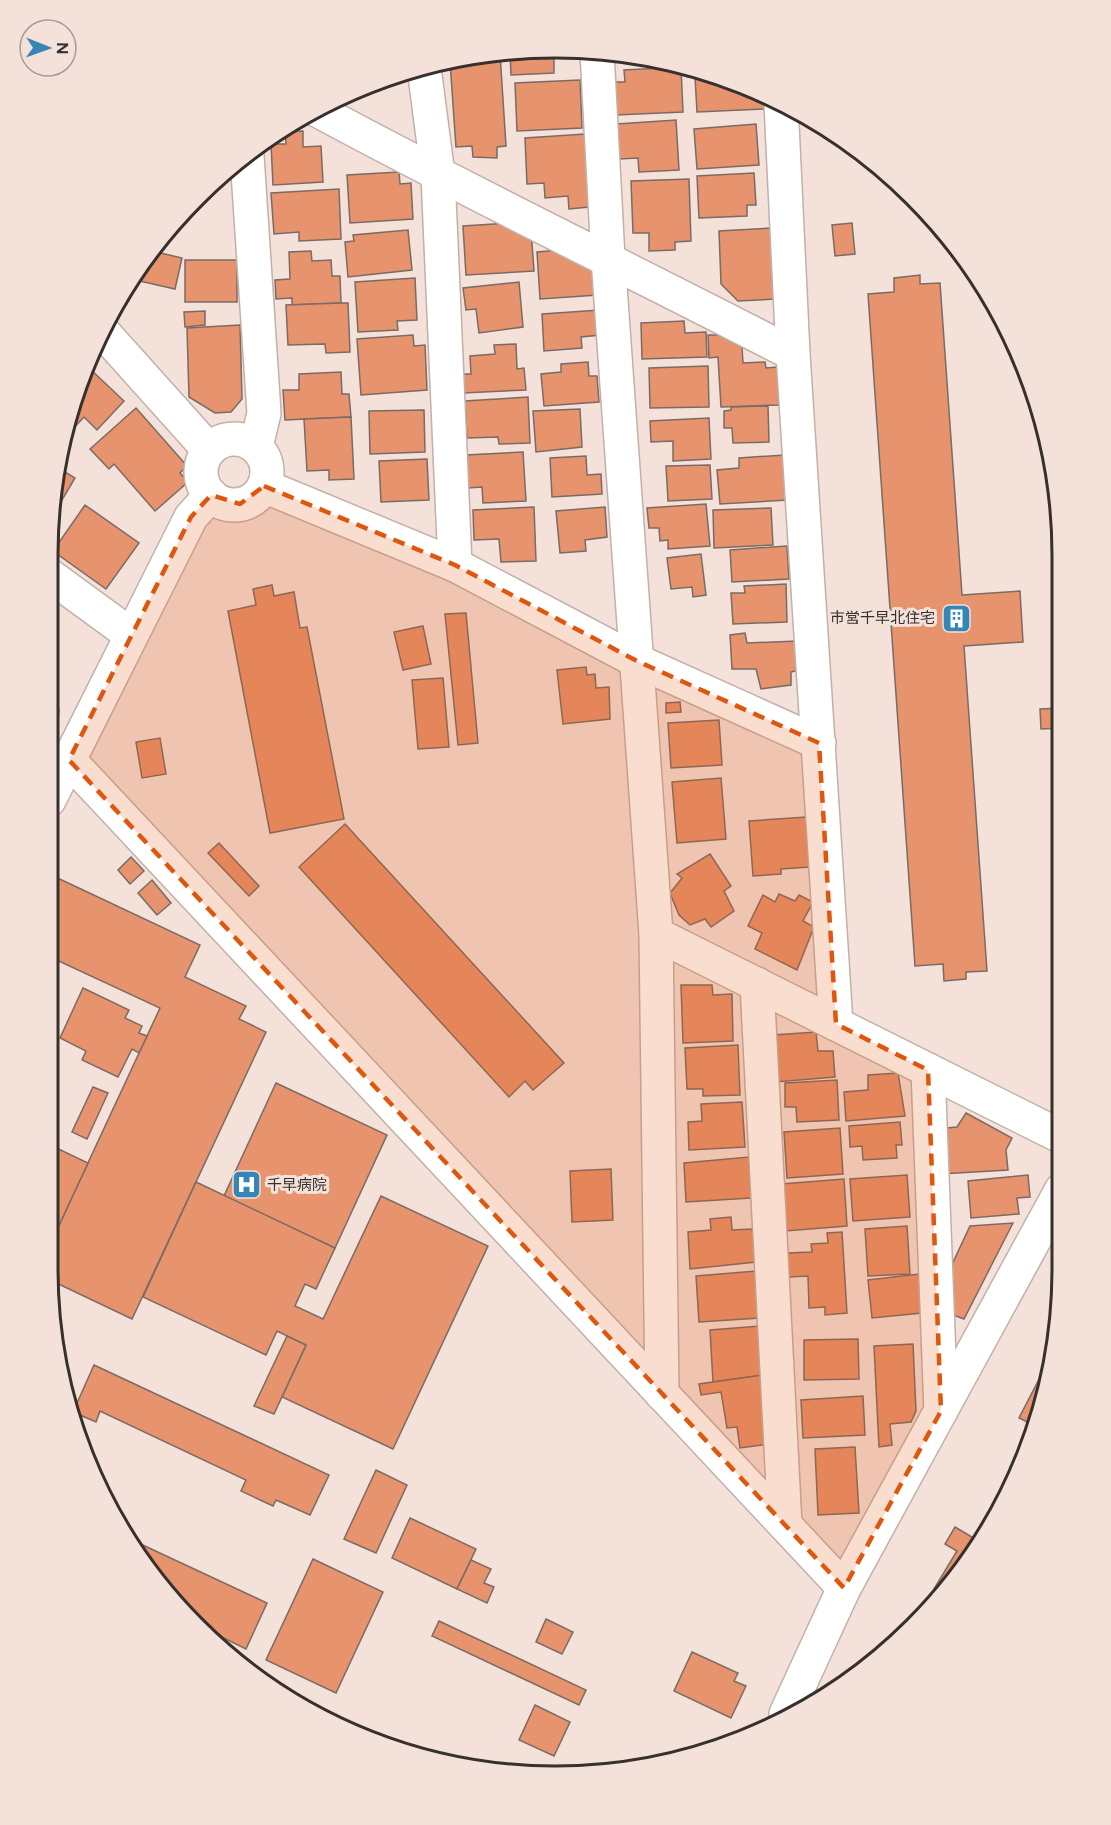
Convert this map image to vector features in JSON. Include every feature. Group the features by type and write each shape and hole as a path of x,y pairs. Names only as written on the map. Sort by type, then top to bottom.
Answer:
{"street":[{"path":"597,61 608,258 656,934 662,1394"},
{"path":"425,76 438,175 455,565"},
{"path":"781,113 793,354 836,1024"},
{"path":"326,115 438,175 608,258 793,354"},
{"path":"248,166 264,413 256,447"},
{"path":"109,338 209,450"},
{"path":"237,439 256,447 263,456 266,466 264,486 258,495 240,504 220,501 211,495 202,478 202,468 209,450 217,444 237,439"},
{"path":"264,486 455,565 637,661 819,743"},
{"path":"58,782 191,517 211,495"},
{"path":"58,582 131,635"},
{"path":"69,760 844,1588"},
{"path":"656,934 1052,1132"},
{"path":"757,984 785,1525"},
{"path":"928,1070 940,1411"},
{"path":"789,1708 844,1588 1052,1208"}],"highlighted area":[{"path":"264,486 455,565 637,661 819,743 836,1024 928,1070 941,1411 844,1588 69,760 191,517 211,495 240,504"}],"building":[{"path":"554,58 554,73 511,75 510,61"},
{"path":"501,62 506,146 497,147 497,158 473,157 472,146 456,147 451,70"},
{"path":"654,68 681,74 683,112 616,115 615,82 625,82 624,70"},
{"path":"695,79 764,105 764,109 697,112"},
{"path":"580,80 582,128 517,131 515,83"},
{"path":"676,120 679,170 639,172 638,158 619,159 617,124"},
{"path":"756,124 759,165 697,169 694,129"},
{"path":"297,131 303,131 303,147 321,146 323,182 273,185 271,148 276,144 286,144 286,138"},
{"path":"585,134 589,207 569,209 568,196 545,198 544,183 527,184 525,138"},
{"path":"399,172 400,184 411,183 413,219 350,223 347,175"},
{"path":"754,173 756,205 747,205 747,216 699,218 697,176"},
{"path":"689,179 691,241 675,242 675,250 649,251 649,233 633,233 631,181"},
{"path":"339,189 341,239 299,241 299,232 274,234 271,193"},
{"path":"512,223 531,230 534,271 466,275 463,226"},
{"path":"852,223 855,254 835,256 832,225"},
{"path":"772,228 776,299 738,301 721,284 719,231"},
{"path":"408,230 412,270 348,277 345,242 354,241 353,235"},
{"path":"572,249 595,261 598,295 540,299 537,252"},
{"path":"311,251 312,261 331,260 332,276 340,276 341,303 292,305 292,298 276,299 275,280 290,279 289,252"},
{"path":"161,253 182,258 175,289 141,281"},
{"path":"185,260 237,260 237,302 185,302"},
{"name":"市営千早北住宅","path":"920,275 920,284 940,283 962,595 1020,591 1023,642 964,646 987,971 966,972 966,979 944,981 943,964 915,966 868,294 894,292 894,278"},
{"path":"415,278 417,320 397,321 398,330 358,332 355,282"},
{"path":"519,282 523,327 479,333 476,309 466,310 463,288"},
{"path":"348,303 350,352 326,353 325,344 288,345 286,305"},
{"path":"600,310 601,335 581,337 582,348 544,351 542,314"},
{"path":"205,311 205,325 185,327 184,312"},
{"path":"684,321 685,333 706,332 707,357 642,359 641,323"},
{"path":"240,325 242,399 231,412 215,413 189,397 187,328"},
{"path":"413,335 414,346 425,345 427,390 361,395 357,339"},
{"path":"708,335 719,335 742,347 743,363 765,362 766,368 778,367 779,405 721,407 718,357 709,358"},
{"path":"516,344 517,369 524,368 526,390 463,393 463,374 471,374 470,356 495,354 494,345"},
{"path":"588,362 589,376 597,376 599,402 544,406 541,374 561,372 561,364"},
{"path":"708,366 709,407 650,408 649,368"},
{"path":"93,372 124,401 97,430 84,417 75,427"},
{"path":"341,372 342,394 349,394 351,417 285,420 283,390 299,390 299,374"},
{"path":"528,397 530,443 499,444 498,437 467,438 465,401"},
{"path":"768,406 769,442 733,443 732,428 724,428 724,411 731,410 731,407"},
{"path":"136,408 187,466 180,473 188,482 155,511 114,464 109,469 90,449"},
{"path":"580,409 582,447 536,452 533,411"},
{"path":"424,410 425,452 370,454 369,411"},
{"path":"351,417 354,479 329,480 329,470 307,471 304,419"},
{"path":"709,418 711,459 673,461 673,441 651,442 650,421"},
{"path":"523,452 526,501 483,503 482,487 468,488 466,455"},
{"path":"785,455 788,500 720,504 717,470 739,468 739,458"},
{"path":"586,456 587,475 601,474 602,494 552,497 550,458"},
{"path":"427,459 429,500 381,502 379,461"},
{"path":"710,465 712,499 668,501 666,466"},
{"path":"66,473 75,478 62,500"},
{"path":"706,504 710,546 668,549 668,540 660,541 659,528 649,528 647,508"},
{"path":"85,505 139,543 106,589 58,555 59,543"},
{"path":"534,507 536,561 501,562 499,539 474,540 473,510"},
{"path":"605,507 607,537 585,540 586,551 560,553 556,511"},
{"path":"771,508 773,545 714,548 713,510"},
{"path":"787,546 789,579 732,582 730,550"},
{"path":"701,554 706,595 693,597 692,587 671,589 667,558"},
{"path":"786,584 787,622 733,624 731,593 745,593 744,586"},
{"path":"272,585 274,596 294,592 300,628 307,627 344,819 270,833 228,611 256,605 253,589"},
{"path":"466,613 478,743 458,745 445,614"},
{"path":"423,626 431,664 403,670 394,632"},
{"path":"745,633 747,643 797,641 799,670 791,672 791,685 761,689 756,669 732,669 730,635"},
{"path":"586,667 587,675 595,674 596,688 609,687 610,719 563,724 557,670"},
{"path":"443,678 449,747 418,749 412,680"},
{"path":"680,702 681,712 666,713 666,703"},
{"path":"1052,708 1052,728 1041,729 1040,709"},
{"path":"719,720 722,765 671,768 668,723"},
{"path":"160,738 166,774 142,778 136,742"},
{"path":"721,778 726,839 677,843 672,782"},
{"path":"806,817 809,867 781,869 781,874 753,876 749,821"},
{"path":"345,824 564,1063 533,1090 525,1081 509,1097 299,867"},
{"path":"219,843 259,886 249,896 208,853"},
{"path":"710,854 731,886 724,891 734,911 711,927 705,919 690,925 679,915 670,893 682,878 677,874"},
{"path":"131,857 144,871 130,884 118,870"},
{"path":"58,878 200,945 185,977 246,1006 239,1019 266,1032 132,1319 59,1284 58,1227 160,1008 58,961"},
{"path":"152,880 171,903 157,915 138,893"},
{"path":"779,894 795,901 799,895 813,902 803,921 814,927 797,970 755,949 762,933 748,926 763,895 775,902"},
{"path":"681,985 712,985 713,995 732,994 733,1041 683,1043"},
{"path":"83,988 129,1010 125,1018 142,1026 139,1033 147,1036 139,1053 132,1049 118,1077 82,1060 86,1051 60,1038"},
{"path":"816,1032 818,1051 833,1051 835,1077 776,1082 773,1035"},
{"path":"738,1045 740,1095 703,1096 703,1089 687,1089 685,1048"},
{"path":"898,1073 905,1116 846,1121 844,1092 868,1090 868,1075"},
{"path":"837,1080 839,1120 797,1122 796,1107 785,1107 785,1083"},
{"path":"276,1083 387,1135 335,1248 224,1196"},
{"path":"93,1087 108,1093 87,1139 72,1132"},
{"path":"742,1102 745,1147 689,1150 688,1122 702,1121 701,1104"},
{"path":"966,1113 1012,1138 1006,1150 1008,1170 941,1174 937,1129 957,1127"},
{"path":"900,1122 902,1145 896,1145 897,1158 863,1160 862,1146 850,1147 849,1126"},
{"path":"840,1128 843,1174 787,1178 784,1132"},
{"path":"58,1149 88,1163 58,1228"},
{"path":"749,1157 751,1198 686,1202 684,1163"},
{"path":"611,1169 613,1220 572,1222 570,1171"},
{"path":"907,1175 910,1217 853,1221 850,1179"},
{"path":"1028,1175 1030,1197 1017,1198 1019,1214 971,1218 968,1181"},
{"path":"844,1179 847,1226 785,1231 781,1184"},
{"path":"196,1182 335,1248 316,1289 305,1284 295,1306 323,1319 381,1196 488,1246 393,1449 282,1397 306,1345 277,1331 266,1355 143,1297"},
{"path":"731,1217 732,1230 752,1229 756,1262 690,1269 688,1232 711,1230 710,1219"},
{"path":"1013,1223 964,1319 953,1315 949,1271 970,1226"},
{"path":"907,1226 910,1274 868,1276 865,1229"},
{"path":"842,1232 847,1313 825,1315 825,1307 809,1308 808,1276 789,1277 787,1253 812,1252 811,1244 828,1243 827,1233"},
{"path":"756,1271 760,1318 699,1322 696,1276"},
{"path":"919,1274 922,1313 872,1318 868,1280"},
{"path":"760,1326 763,1375 713,1382 710,1330"},
{"path":"287,1336 306,1345 274,1414 254,1406"},
{"path":"858,1339 859,1379 804,1380 804,1340"},
{"path":"913,1344 916,1411 911,1422 890,1424 892,1445 879,1447 874,1346"},
{"path":"94,1365 329,1475 310,1515 276,1500 273,1506 241,1491 246,1480 100,1411 96,1422 81,1415 77,1404"},
{"path":"763,1375 769,1444 740,1448 737,1427 727,1428 721,1392 701,1395 699,1384"},
{"path":"1041,1376 1028,1423 1019,1418"},
{"path":"863,1396 865,1435 803,1438 801,1400"},
{"path":"855,1447 859,1513 818,1515 815,1449"},
{"path":"376,1470 407,1485 376,1553 344,1539"},
{"path":"410,1518 476,1549 457,1589 392,1558"},
{"path":"955,1527 974,1538 935,1590 957,1551 945,1544"},
{"path":"141,1544 267,1603 246,1649 222,1637 204,1621 161,1572"},
{"path":"313,1559 383,1592 336,1693 266,1660"},
{"path":"471,1560 491,1569 484,1583 494,1587 487,1603 457,1589"},
{"path":"546,1619 573,1632 562,1654 536,1642"},
{"path":"439,1621 586,1690 579,1705 432,1636"},
{"path":"692,1652 738,1673 734,1681 746,1686 731,1718 674,1691"},
{"path":"535,1705 570,1722 554,1756 519,1740"}],"place":[{"name":"市営千早北住宅","path":"956,618"},
{"name":"千早病院","path":"246,1185"}]}
